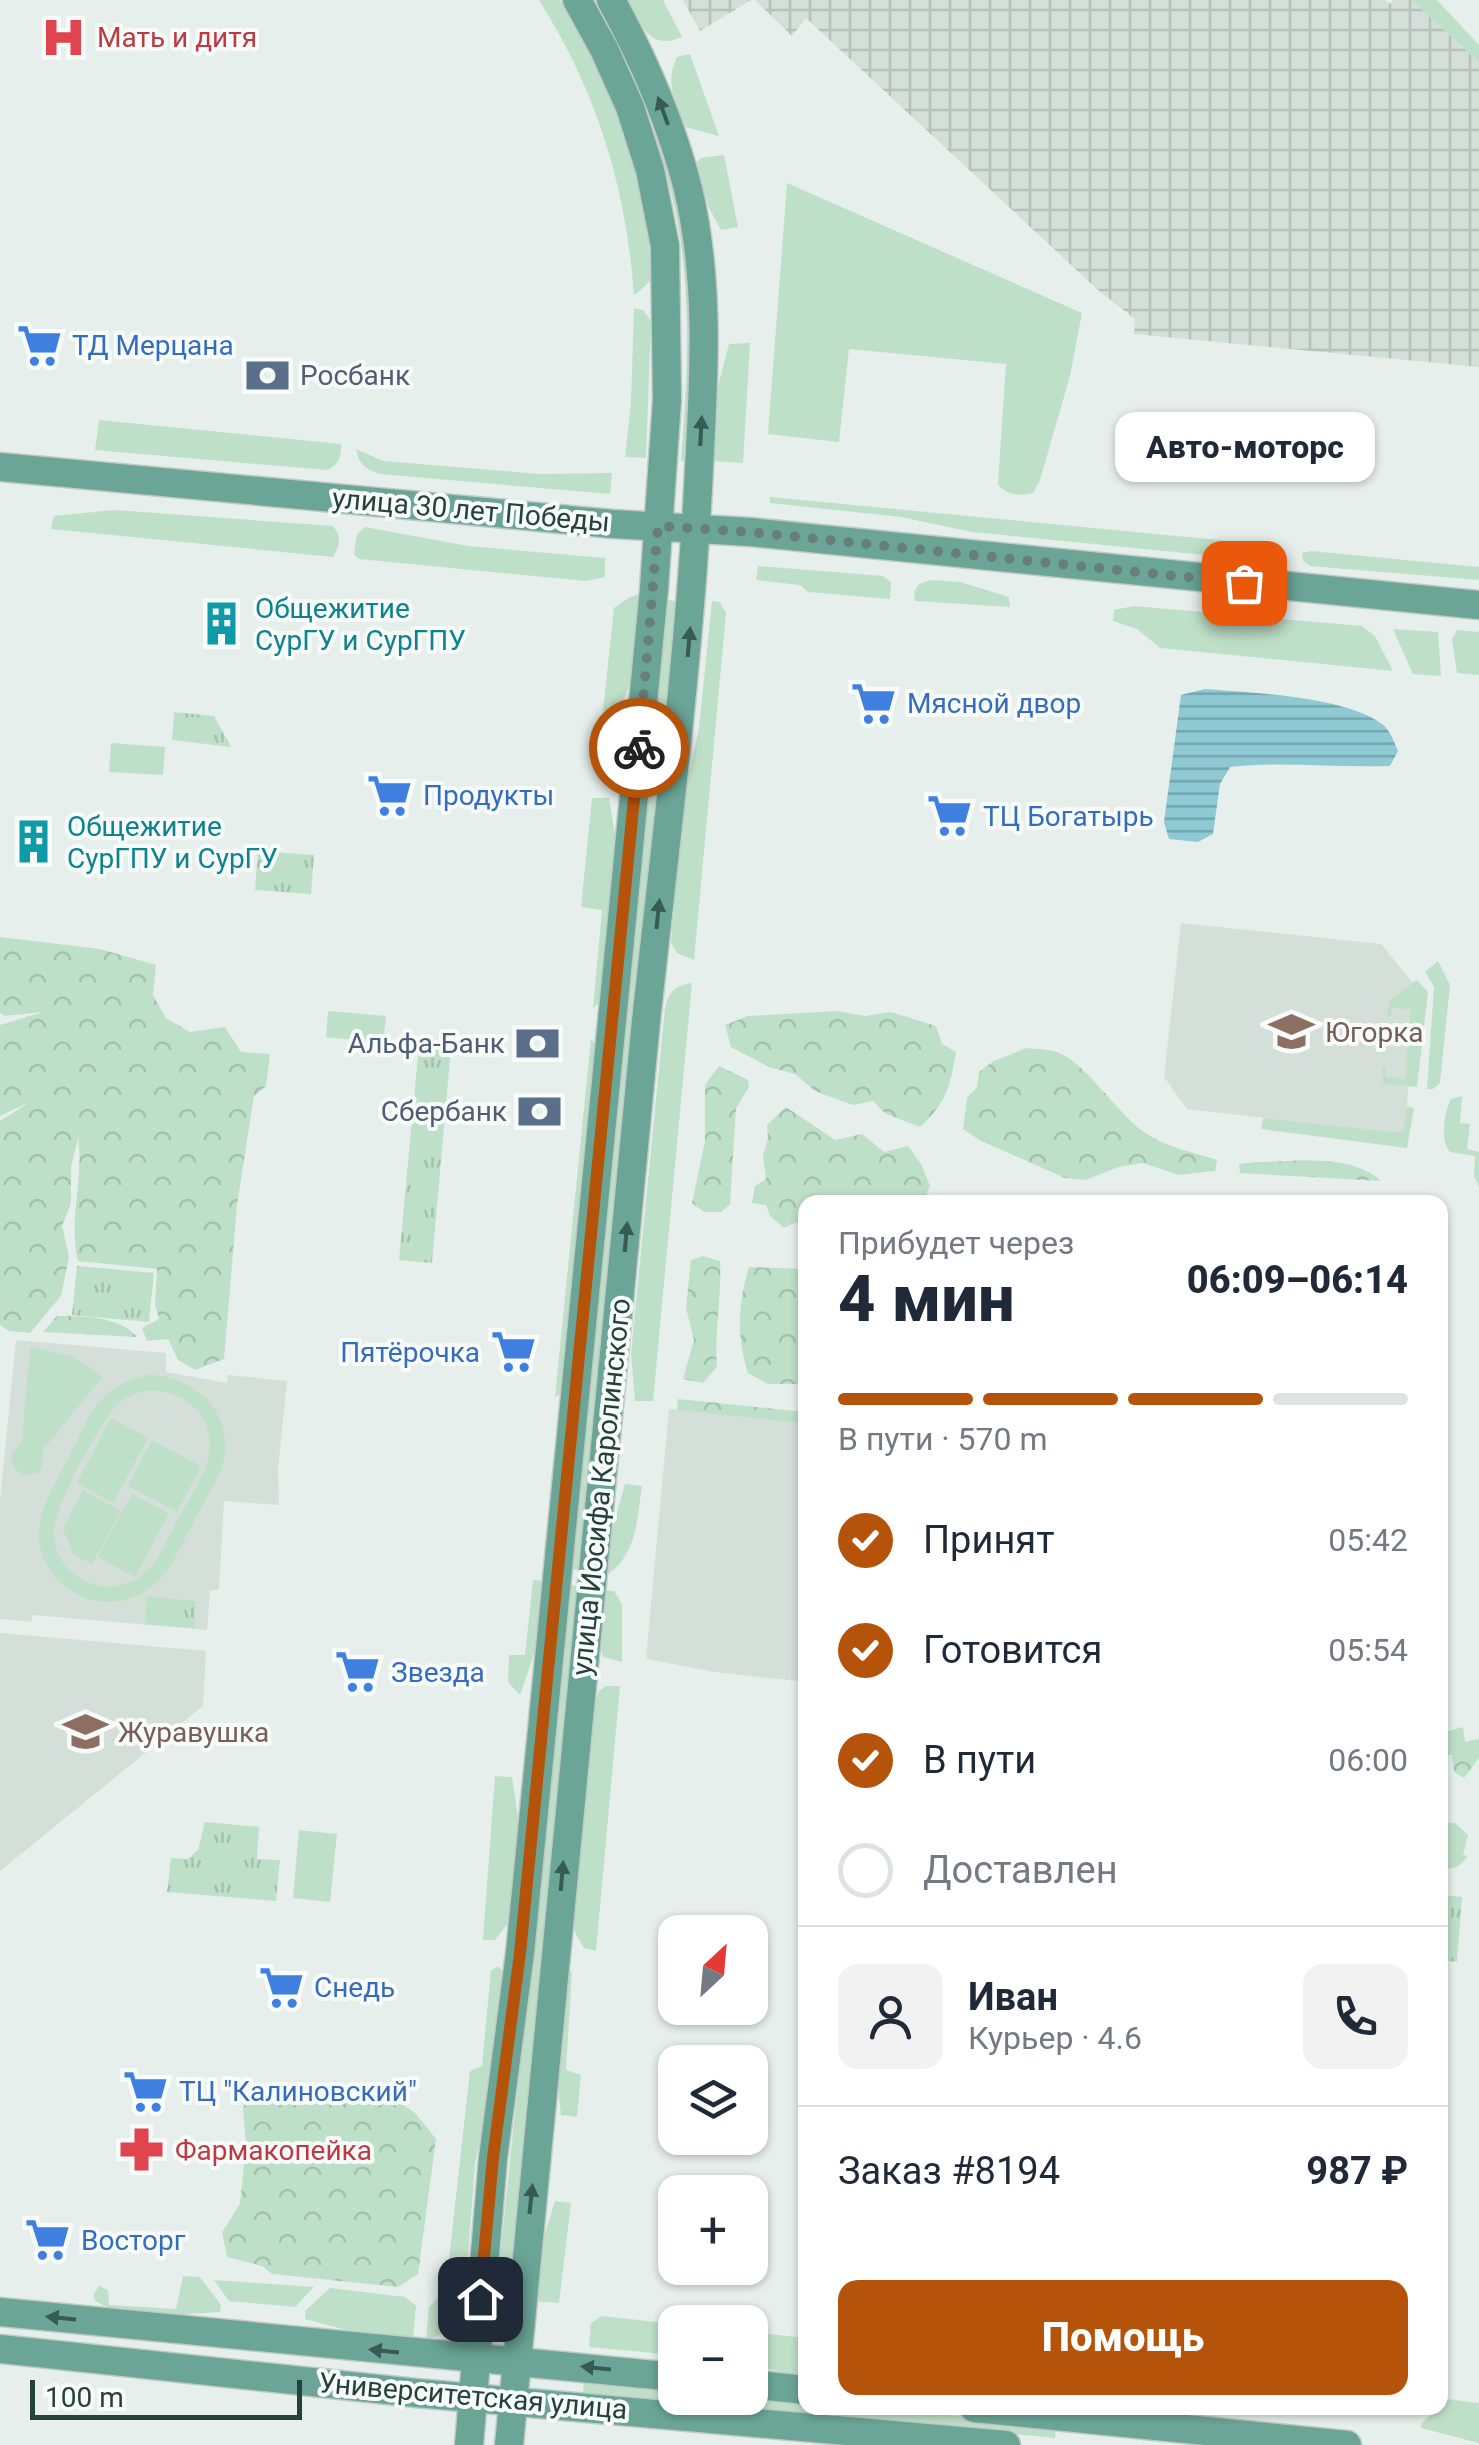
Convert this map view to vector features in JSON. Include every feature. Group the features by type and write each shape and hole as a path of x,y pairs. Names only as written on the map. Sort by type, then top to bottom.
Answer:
{"main road":[{"name":"улица Иосифа Каролинского","path":"469,2445 493,2158 520,1953 582,1335 667,400 664,246 650,170 630,107 577,0"},
{"name":"улица Иосифа Каролинского","path":"510,2445 646,1021 668,810 680,739 705,340 688,191 645,65 610,0"},
{"name":"улица 30 лет Победы","path":"0,468 696,528 1479,605"},
{"name":"Университетская улица","path":"0,2312 658,2375"},
{"name":"Университетская улица","path":"0,2349 473,2398 1006,2445"},
{"path":"768,2386 798,2389"},
{"path":"1045,2415 1347,2445"}],"shaded area":[{"path":"683,0 751,0 700,31"},
{"path":"755,0 1385,0 1390,4 1394,0 1411,0 1479,62 1479,367 1134,334 1135,319 1099,291 806,18 792,36"},
{"name":"Югорка","path":"1181,923 1381,944 1418,989 1404,1134 1187,1109 1164,1077"},
{"path":"16,1340 166,1353 166,1372 227,1383 228,1375 287,1381 278,1469 279,1505 224,1501 219,1589 210,1591 207,1630 33,1615 31,1622 0,1619 0,1500"},
{"path":"669,1409 798,1423 798,1681 646,1659"},
{"name":"Журавушка","path":"0,1633 206,1651 203,1706 0,1871"}],"green space":[{"path":"539,0 560,0 575,24 602,75 633,154 655,256 651,279 634,295 624,216 605,141 577,70"},
{"path":"589,0 596,0 615,34 649,108 684,227 693,306 690,461 681,461 686,306 671,192 644,116"},
{"path":"627,0 663,0 682,37 661,41 654,38"},
{"path":"1411,0 1437,0 1479,45 1479,62"},
{"path":"690,54 719,136 685,127 675,101 671,84 673,66 677,57"},
{"path":"724,155 738,227 721,230 709,208 696,164 700,158"},
{"path":"787,183 1082,313 1070,376 1033,493 1014,494 998,484 1006,364 849,349 839,442 768,434"},
{"path":"634,308 643,310 651,321 646,458 625,457"},
{"path":"750,343 743,463 711,461 716,394 729,344"},
{"path":"99,420 341,444 341,453 337,463 327,470 95,450"},
{"path":"356,449 383,461 540,474 612,473 610,494 380,474 364,466"},
{"path":"770,497 1260,544 1275,549 1273,557 1265,561 972,532 901,517 770,503"},
{"path":"114,510 333,526 339,541 333,557 51,529 54,516"},
{"path":"365,527 468,546 605,558 605,577 586,581 359,559 354,554 357,534"},
{"path":"1302,553 1479,567 1479,580 1310,566 1303,561"},
{"path":"758,566 883,576 891,582 890,599 808,592 800,585 756,580"},
{"path":"931,580 960,582 1009,597 1010,607 915,601 914,592 919,584"},
{"path":"640,594 630,684 618,714 603,711 614,608"},
{"path":"665,600 676,601 582,1570 570,1569"},
{"path":"712,601 720,602 726,613 694,960 677,953 671,943 684,797 699,728"},
{"path":"1134,606 1362,626 1375,636 1393,671 1160,648 1137,629 1113,621 1114,610"},
{"path":"1393,629 1438,632 1441,676 1413,674"},
{"path":"1457,630 1479,632 1479,675 1457,673 1452,639"},
{"path":"174,712 214,716 231,747 172,740"},
{"path":"111,743 165,747 163,775 109,772"},
{"path":"592,798 609,798 616,841 599,1003 593,1008 602,910 581,907"},
{"path":"258,851 314,855 311,894 255,890"},
{"path":"0,937 100,949 156,965 153,995 166,1018 190,1032 225,1027 241,1052 270,1054 266,1086 254,1096 237,1205 224,1359 195,1370 178,1360 168,1339 147,1341 142,1328 159,1319 155,1305 157,1269 78,1261 78,1138 71,1167 71,1203 62,1226 69,1257 61,1296 30,1333 9,1331 0,1325 0,1121 30,1102 0,1116 0,1025 43,1012 5,1016 0,1013"},
{"path":"1438,961 1450,985 1440,1083 1427,1089 1434,987 1425,972"},
{"path":"1417,980 1428,992 1417,1087 1383,1084 1382,1068 1386,1068 1386,1077 1405,1079 1411,1010 1392,1007 1391,1017 1387,1017 1389,1001"},
{"path":"692,983 653,1401 635,1401 631,1353 665,1008 674,990"},
{"path":"328,1011 386,1016 383,1043 326,1037"},
{"path":"837,1011 865,1016 891,1012 936,1026 942,1044 956,1052 946,1093 920,1127 886,1114 873,1101 853,1105 815,1091 795,1074 769,1067 731,1047 725,1025 748,1016"},
{"path":"591,1039 598,1048 562,1393 555,1397"},
{"path":"419,1045 451,1048 432,1263 399,1260"},
{"path":"1026,1048 1067,1057 1144,1132 1217,1160 1215,1171 1178,1175 1143,1163 1118,1167 1086,1180 1065,1178 979,1140 963,1129 967,1098 977,1087 979,1072"},
{"path":"719,1066 748,1080 749,1087 736,1108 730,1204 721,1212 704,1212 692,1203 705,1141 705,1085"},
{"path":"1462,1096 1460,1123 1470,1124 1467,1149 1479,1152 1479,1186 1474,1176 1475,1156 1450,1152 1445,1141 1444,1126 1451,1099"},
{"path":"1407,1106 1414,1108 1407,1148 1261,1129 1263,1118 1403,1133"},
{"path":"786,1107 835,1140 862,1134 884,1152 908,1146 930,1186 927,1195 798,1195 798,1223 784,1228 770,1216 766,1205 752,1203 755,1186 766,1179 763,1156 767,1125"},
{"path":"1339,1163 1368,1172 1381,1181 1240,1173 1239,1164"},
{"path":"703,1256 720,1261 720,1274 717,1367 703,1383 683,1379 694,1340 686,1308 691,1260"},
{"path":"77,1266 154,1273 149,1322 72,1315"},
{"path":"749,1267 798,1269 798,1384 768,1384 748,1373 740,1320"},
{"path":"57,1316 111,1321 137,1337 43,1332"},
{"path":"30,1347 72,1356 103,1376 43,1450 42,1468 24,1475 14,1468 11,1455 22,1442"},
{"path":"148,1375 182,1382 209,1401 224,1430 222,1466 175,1558 160,1579 132,1598 97,1601 74,1592 52,1573 40,1542 43,1512 96,1407 116,1387","holes":["163,1391 187,1402 204,1420 210,1446 205,1468 161,1552 146,1572 117,1586 88,1583 60,1558 54,1536 56,1517 90,1447 116,1406 140,1392"]},
{"path":"678,1399 798,1411 798,1423 677,1410"},
{"path":"111,1418 148,1438 113,1503 77,1483"},
{"path":"152,1440 201,1466 177,1512 128,1486"},
{"path":"625,1484 642,1486 637,1523 630,1547 607,1575 611,1534"},
{"path":"83,1490 121,1511 92,1564 74,1555 63,1529"},
{"path":"132,1494 169,1513 135,1577 98,1557"},
{"path":"533,1580 544,1581 537,1645 520,1695 508,1682 509,1655 525,1655"},
{"path":"569,1585 580,1586 508,2299 496,2298"},
{"path":"605,1590 614,1591 622,1604 622,1662 603,1657 599,1642"},
{"path":"147,1596 196,1601 194,1628 145,1624"},
{"path":"606,1686 620,1686 596,1951 584,1948 572,1927 594,1702"},
{"path":"1463,1727 1465,1742 1479,1739 1479,1758 1464,1778 1454,1772 1452,1755 1448,1755 1448,1731"},
{"path":"495,1776 512,1777 519,1824 508,1923 495,1940 483,1940"},
{"path":"205,1822 259,1827 257,1859 280,1860 276,1901 167,1892 171,1858 188,1859 198,1850"},
{"path":"1448,1823 1455,1823 1468,1835 1463,1855 1468,1856 1448,1868"},
{"path":"299,1830 337,1834 330,1902 293,1898"},
{"path":"1448,1896 1462,1897 1457,1962 1448,1961"},
{"path":"498,1966 503,1972 494,2071 475,2164 465,2294 449,2293 446,2286 470,2071 482,2066 491,1971"},
{"path":"572,1972 566,2070 581,2075 577,2117 561,2115 556,2069 568,1974"},
{"path":"287,2083 384,2091 415,2113 436,2139 418,2274 398,2287 272,2274 262,2266 227,2257 222,2232 240,2204 246,2144 243,2108 251,2087"},
{"path":"555,2201 571,2203 559,2303 534,2301 540,2251"},
{"path":"183,2276 200,2277 221,2305 220,2312 139,2313 108,2307 95,2301 99,2286 108,2290 109,2305 176,2309"},
{"path":"214,2280 314,2287 295,2307 229,2301"},
{"path":"330,2288 405,2297 416,2306 413,2339 357,2333 305,2319 306,2310"},
{"path":"437,2299 466,2301 452,2326 426,2339 429,2307"},
{"path":"602,2316 658,2322 658,2353 589,2347 591,2323"},
{"path":"768,2334 798,2337 798,2375 768,2369"},
{"path":"584,2381 658,2388 658,2401 583,2394"},
{"path":"1448,2399 1479,2403 1479,2443 1421,2428 1430,2415 1448,2415"},
{"path":"768,2400 798,2401 798,2414 768,2411"},
{"path":"808,2415 947,2415 1056,2425 1055,2438"}],"water":[{"path":"1205,689 1297,697 1345,707 1382,724 1398,751 1390,766 1230,767 1220,784 1213,834 1198,842 1169,839 1164,822 1181,695"}],"way so far":[{"path":"639,748 658,526 1244,583"}],"place":[{"name":"Мать и дитя","path":"64,37"},
{"name":"ТД Мерцана","path":"39,345"},
{"name":"Росбанк","path":"267,375"},
{"name":"Авто-моторс","path":"1244,583"},
{"name":"Общежитие СурГУ и СурГПУ","path":"222,624"},
{"name":"Мясной двор","path":"874,703"},
{"name":"Продукты","path":"390,795"},
{"name":"ТЦ Богатырь","path":"950,816"},
{"name":"Общежитие СурГПУ и СурГУ","path":"34,842"},
{"name":"Югорка","path":"1292,1032"},
{"name":"Альфа-Банк","path":"538,1043"},
{"name":"Сбербанк","path":"540,1111"},
{"name":"Пятёрочка","path":"513,1352"},
{"name":"Звезда","path":"358,1672"},
{"name":"Журавушка","path":"85,1732"},
{"name":"Снедь","path":"281,1987"},
{"name":"ТЦ \"Калиновский\"","path":"146,2091"},
{"name":"Фармакопейка","path":"142,2150"},
{"name":"Восторг","path":"48,2240"}],"route":[{"path":"480,2299 493,2158 520,1953 639,748"}]}
